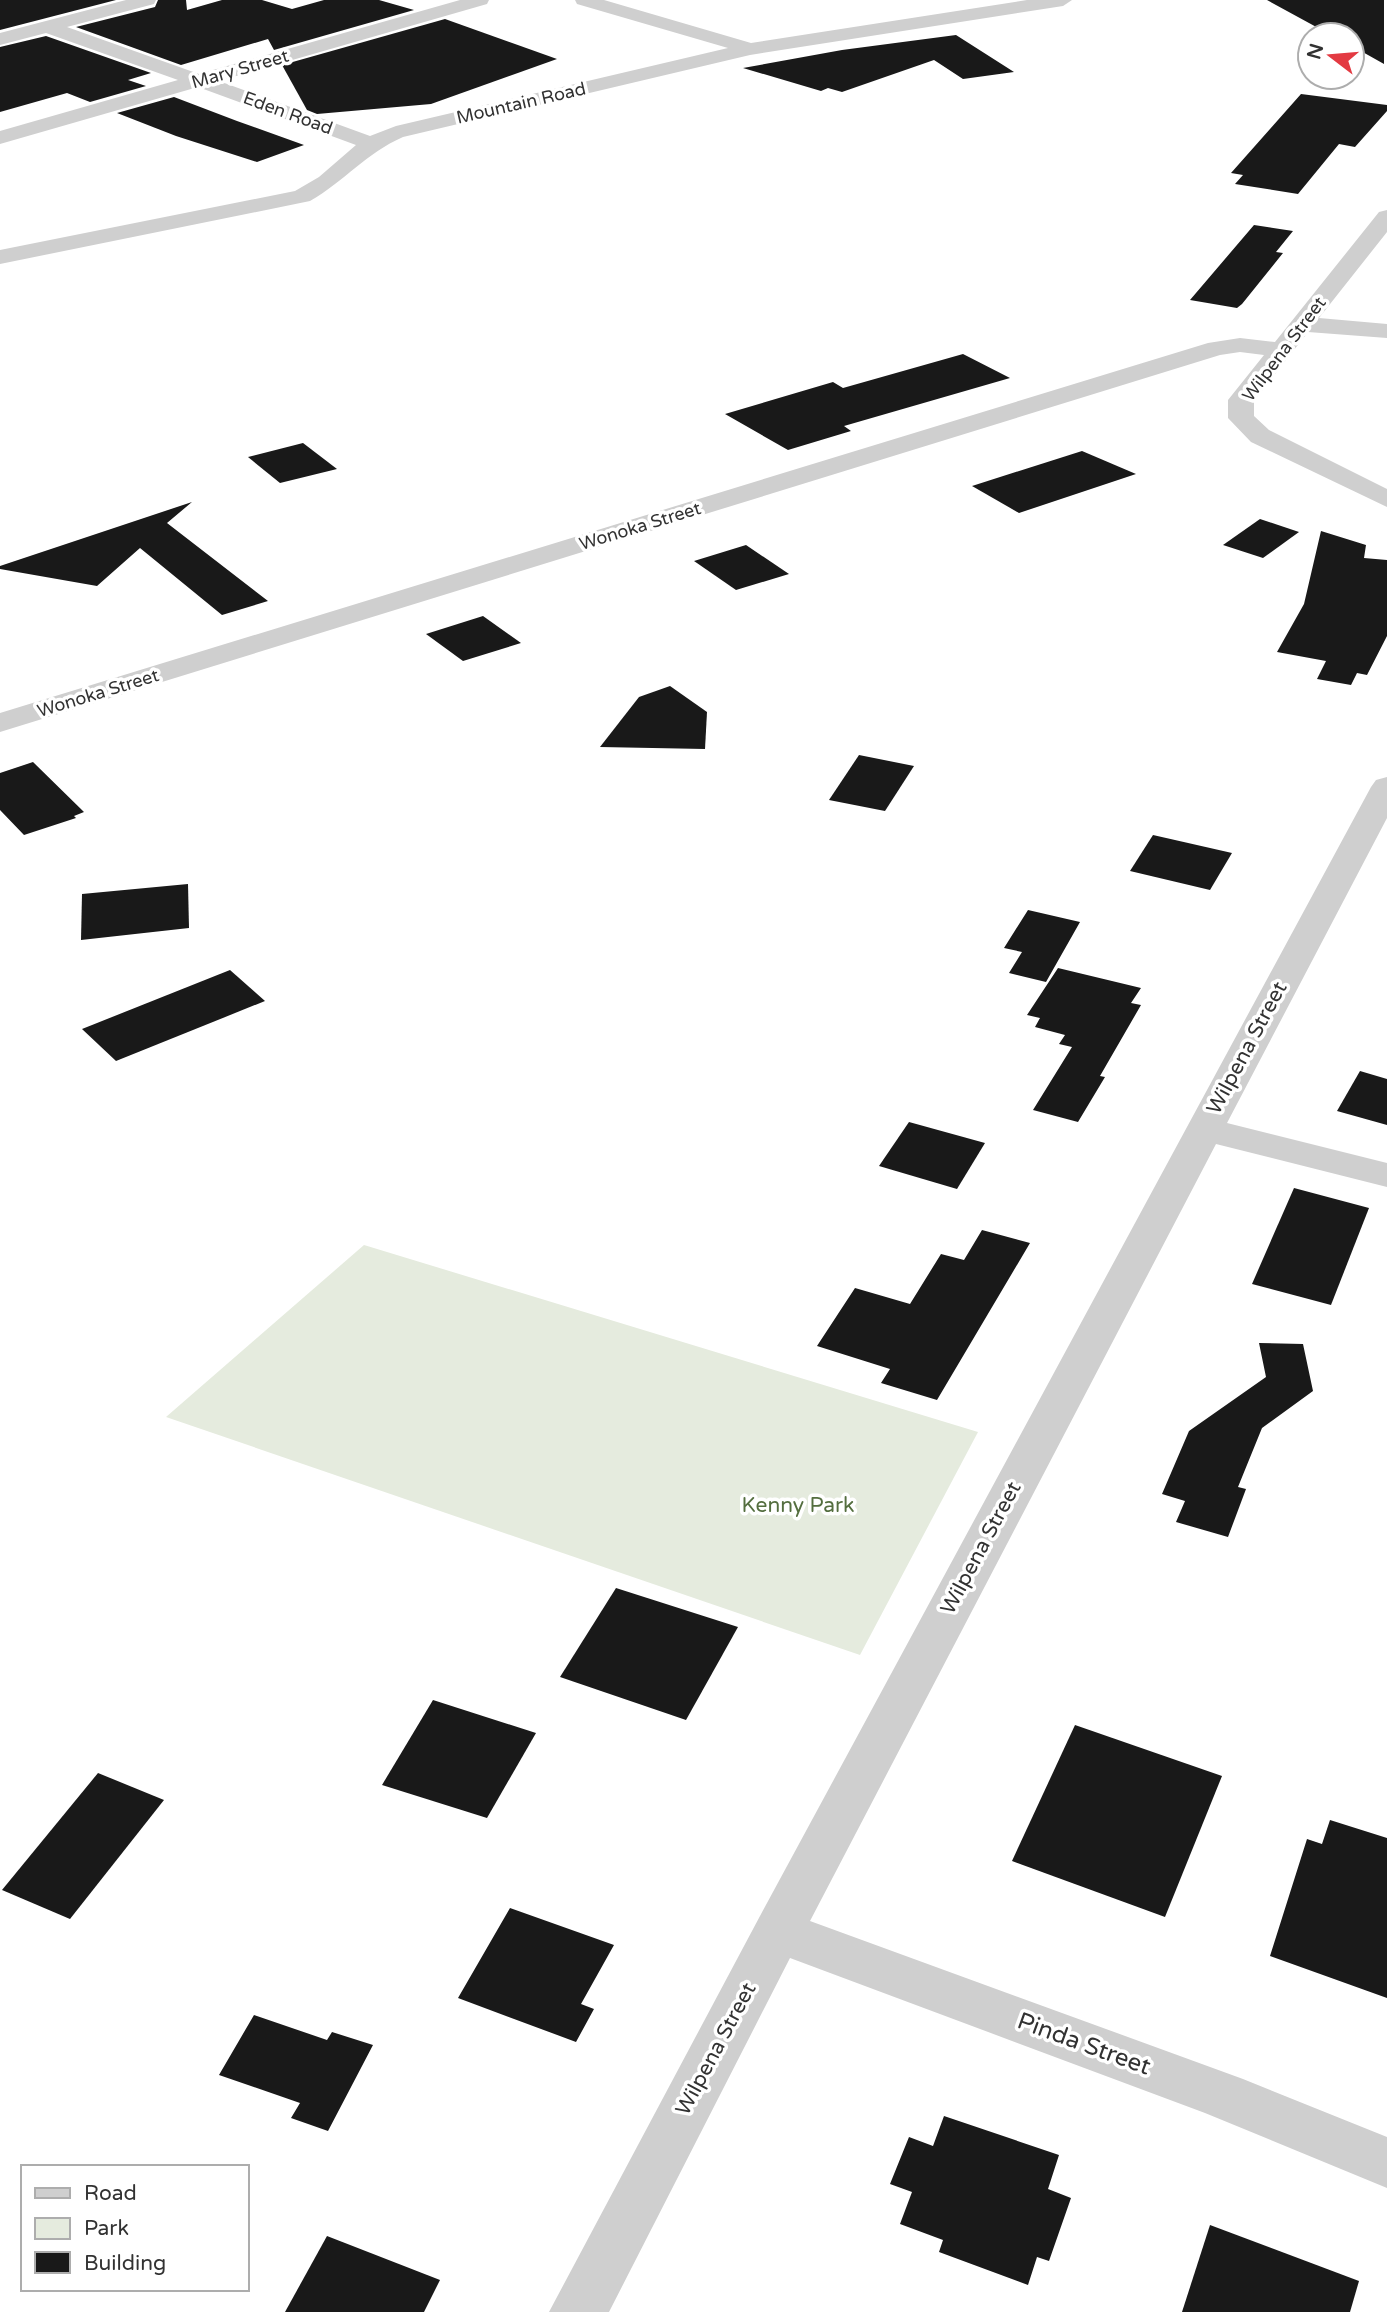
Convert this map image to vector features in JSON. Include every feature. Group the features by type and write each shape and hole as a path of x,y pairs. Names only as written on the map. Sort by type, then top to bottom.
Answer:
{"street":[{"path":"0,39 147,0"},
{"name":"Mary Street","path":"0,138 480,0"},
{"path":"584,0 750,49"},
{"name":"Mountain Road","path":"0,257 302,196 327,182 371,143 396,132 750,49 1063,0"},
{"path":"629,13 662,3"},
{"name":"Eden Road","path":"46,26 371,143"},
{"name":"Wilpena Street","path":"1387,217 1241,400 1241,418 1260,436 1387,499"},
{"path":"1302,324 1387,331"},
{"name":"Wonoka Street","path":"0,723 1217,348 1240,345 1281,350"},
{"name":"Wilpena Street","path":"578,2312 1387,786"},
{"path":"1203,1129 1387,1175"},
{"name":"Pinda Street","path":"778,1931 1224,2096 1387,2163"}],"green space":[{"name":"Kenny Park","path":"364,1245 978,1432 860,1655 166,1417"}],"building":[{"path":"0,0 116,0 0,30"},
{"path":"158,0 186,0 187,10 222,0 262,0 292,9 324,0 379,0 414,10 274,50 268,39 181,65 76,27 155,7"},
{"path":"1267,0 1384,0 1384,64 1366,54 1366,21 1305,21"},
{"path":"445,19 557,59 431,104 317,114 307,110 282,65"},
{"path":"956,35 1014,72 963,79 934,60 842,92 828,88 821,91 743,68 842,50"},
{"path":"46,36 151,73 128,80 146,86 90,102 67,93 0,112 0,47"},
{"path":"1301,94 1387,105 1387,111 1355,147 1339,144 1298,194 1235,184 1243,175 1231,173"},
{"path":"174,97 304,145 257,162 176,136 117,113"},
{"path":"1254,225 1293,231 1276,252 1283,253 1242,304 1237,308 1190,300"},
{"path":"963,354 1010,378 844,426 851,431 788,450 725,414 833,382 843,388"},
{"path":"303,443 337,469 280,483 248,457"},
{"path":"1082,451 1136,474 1019,513 972,486"},
{"path":"192,502 167,523 268,601 222,615 140,548 97,586 0,569 0,566"},
{"path":"1260,519 1299,532 1263,558 1223,545"},
{"path":"1321,531 1366,545 1364,558 1387,560 1387,636 1367,675 1357,673 1351,685 1317,679 1326,661 1277,652 1304,604"},
{"path":"746,545 789,574 736,590 694,561"},
{"path":"483,616 521,643 463,661 426,634"},
{"path":"670,686 707,712 705,749 600,747 639,697"},
{"path":"859,755 914,766 885,811 829,800"},
{"path":"33,762 84,812 74,816 76,818 24,835 0,810 0,773"},
{"path":"1153,835 1232,853 1210,890 1130,871"},
{"path":"188,884 189,928 81,940 82,894"},
{"path":"1028,910 1080,922 1046,982 1009,973 1022,952 1004,948"},
{"path":"1058,968 1141,988 1131,1003 1141,1005 1100,1076 1105,1077 1078,1122 1033,1110 1072,1047 1059,1044 1065,1035 1035,1027 1040,1018 1027,1015"},
{"path":"230,970 265,1001 116,1061 82,1029"},
{"path":"1360,1071 1387,1079 1387,1125 1337,1111"},
{"path":"909,1122 985,1143 957,1189 879,1166"},
{"path":"1294,1188 1369,1208 1331,1305 1252,1284"},
{"path":"982,1230 1030,1243 937,1400 881,1383 890,1369 817,1346 855,1288 910,1304 941,1254 964,1260"},
{"path":"1259,1343 1303,1344 1313,1391 1262,1428 1238,1487 1246,1489 1228,1537 1176,1522 1185,1501 1162,1494 1189,1431 1266,1377"},
{"path":"616,1588 738,1627 686,1720 560,1677"},
{"path":"433,1700 536,1733 487,1818 382,1785"},
{"path":"1075,1725 1222,1776 1165,1917 1012,1861"},
{"path":"98,1773 164,1800 70,1919 2,1890"},
{"path":"1330,1820 1387,1838 1387,1998 1270,1956 1307,1839 1322,1844"},
{"path":"510,1908 614,1945 581,2004 594,2009 576,2042 458,1998"},
{"path":"254,2015 327,2040 332,2032 373,2045 328,2131 291,2118 300,2103 219,2075"},
{"path":"944,2116 1059,2155 1048,2189 1071,2198 1049,2261 1037,2257 1028,2285 939,2252 943,2240 900,2224 912,2192 890,2184 909,2137 933,2146"},
{"path":"1210,2225 1359,2281 1350,2312 1182,2312"},
{"path":"327,2236 440,2280 424,2312 285,2312"}]}
